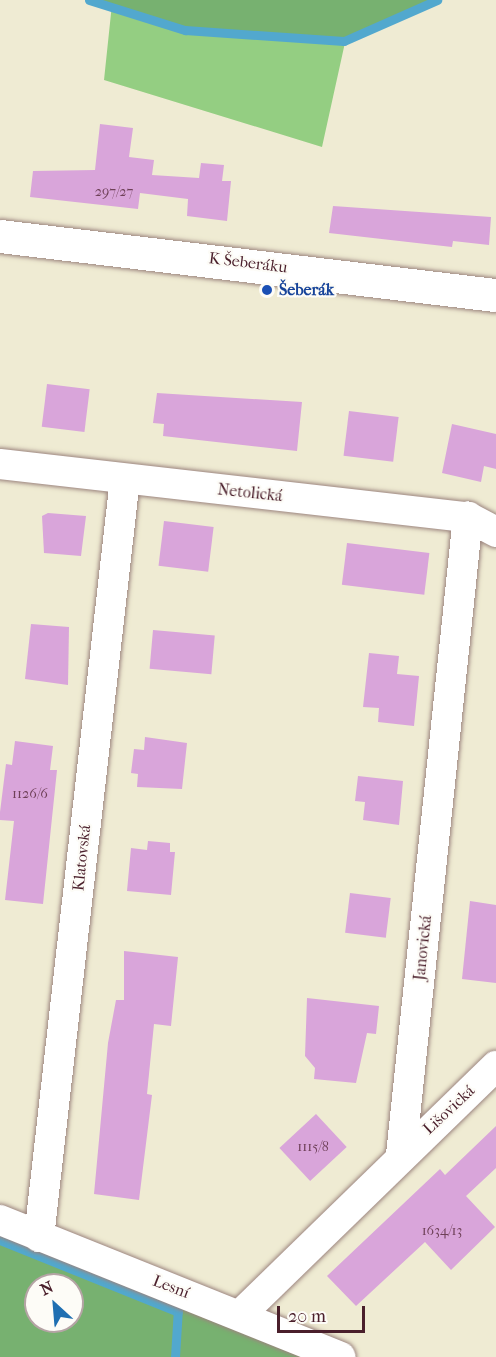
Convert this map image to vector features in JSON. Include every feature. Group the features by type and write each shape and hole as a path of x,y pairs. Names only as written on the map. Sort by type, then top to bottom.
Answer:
{"street":[{"name":"K Šeberáku","path":"0,236 496,295"},
{"name":"Netolická","path":"0,464 468,517 496,532"},
{"name":"Klatovská","path":"39,1237 125,479"},
{"name":"Janovická","path":"401,1155 468,517"},
{"name":"Lišovická","path":"401,1155 496,1066"},
{"path":"241,1314 401,1155"},
{"name":"Lesní","path":"0,1220 241,1314 341,1357"}],"green space":[{"path":"89,0 437,0 344,41 185,30"},
{"path":"112,4 186,30 346,38 322,147 104,80"},
{"path":"0,1220 310,1357 0,1357"}],"building":[{"path":"100,124 133,128 129,157 154,160 152,175 199,178 201,163 224,165 222,181 231,181 227,221 187,216 188,199 140,193 138,209 30,197 33,171 95,170"},
{"path":"333,206 491,217 489,245 453,241 452,247 329,233"},
{"path":"47,384 90,389 84,432 42,427"},
{"path":"157,393 302,402 297,451 163,436 164,424 153,423"},
{"path":"349,411 399,417 393,462 344,456"},
{"path":"452,424 496,434 496,469 484,466 481,482 442,473"},
{"path":"48,513 86,516 81,556 44,553 42,516"},
{"path":"164,521 214,527 208,572 159,566"},
{"path":"347,543 429,553 424,595 342,585"},
{"path":"31,624 69,627 68,685 25,679"},
{"path":"153,630 215,635 211,674 150,669"},
{"path":"369,653 399,656 397,674 419,676 414,726 378,722 379,708 363,707"},
{"path":"145,737 187,743 182,789 137,787 138,774 131,773 134,749 144,750"},
{"path":"15,741 53,746 50,770 57,770 43,904 5,900 14,821 0,820 0,812 6,764 12,765"},
{"path":"358,776 403,781 399,825 363,820 365,802 355,801"},
{"path":"148,841 170,843 170,852 175,852 171,895 127,891 131,848 147,850"},
{"path":"350,893 391,898 386,938 345,933"},
{"path":"470,901 496,905 496,983 462,979"},
{"path":"124,951 178,957 171,1026 154,1024 147,1094 152,1095 139,1200 94,1194 108,1043 116,1000 124,1000"},
{"path":"307,998 379,1006 376,1034 367,1033 356,1083 314,1079 315,1068 305,1056"},
{"path":"316,1114 347,1147 310,1181 279,1148"},
{"path":"496,1126 496,1168 466,1196 495,1227 451,1270 425,1242 356,1306 327,1276 440,1169 445,1175"}],"waterway":[{"path":"89,0 185,30 344,41 437,0"},
{"path":"0,1240 178,1312"},
{"path":"175,1357 178,1308"}],"place":[{"name":"Šeberák","path":"267,290"}]}
